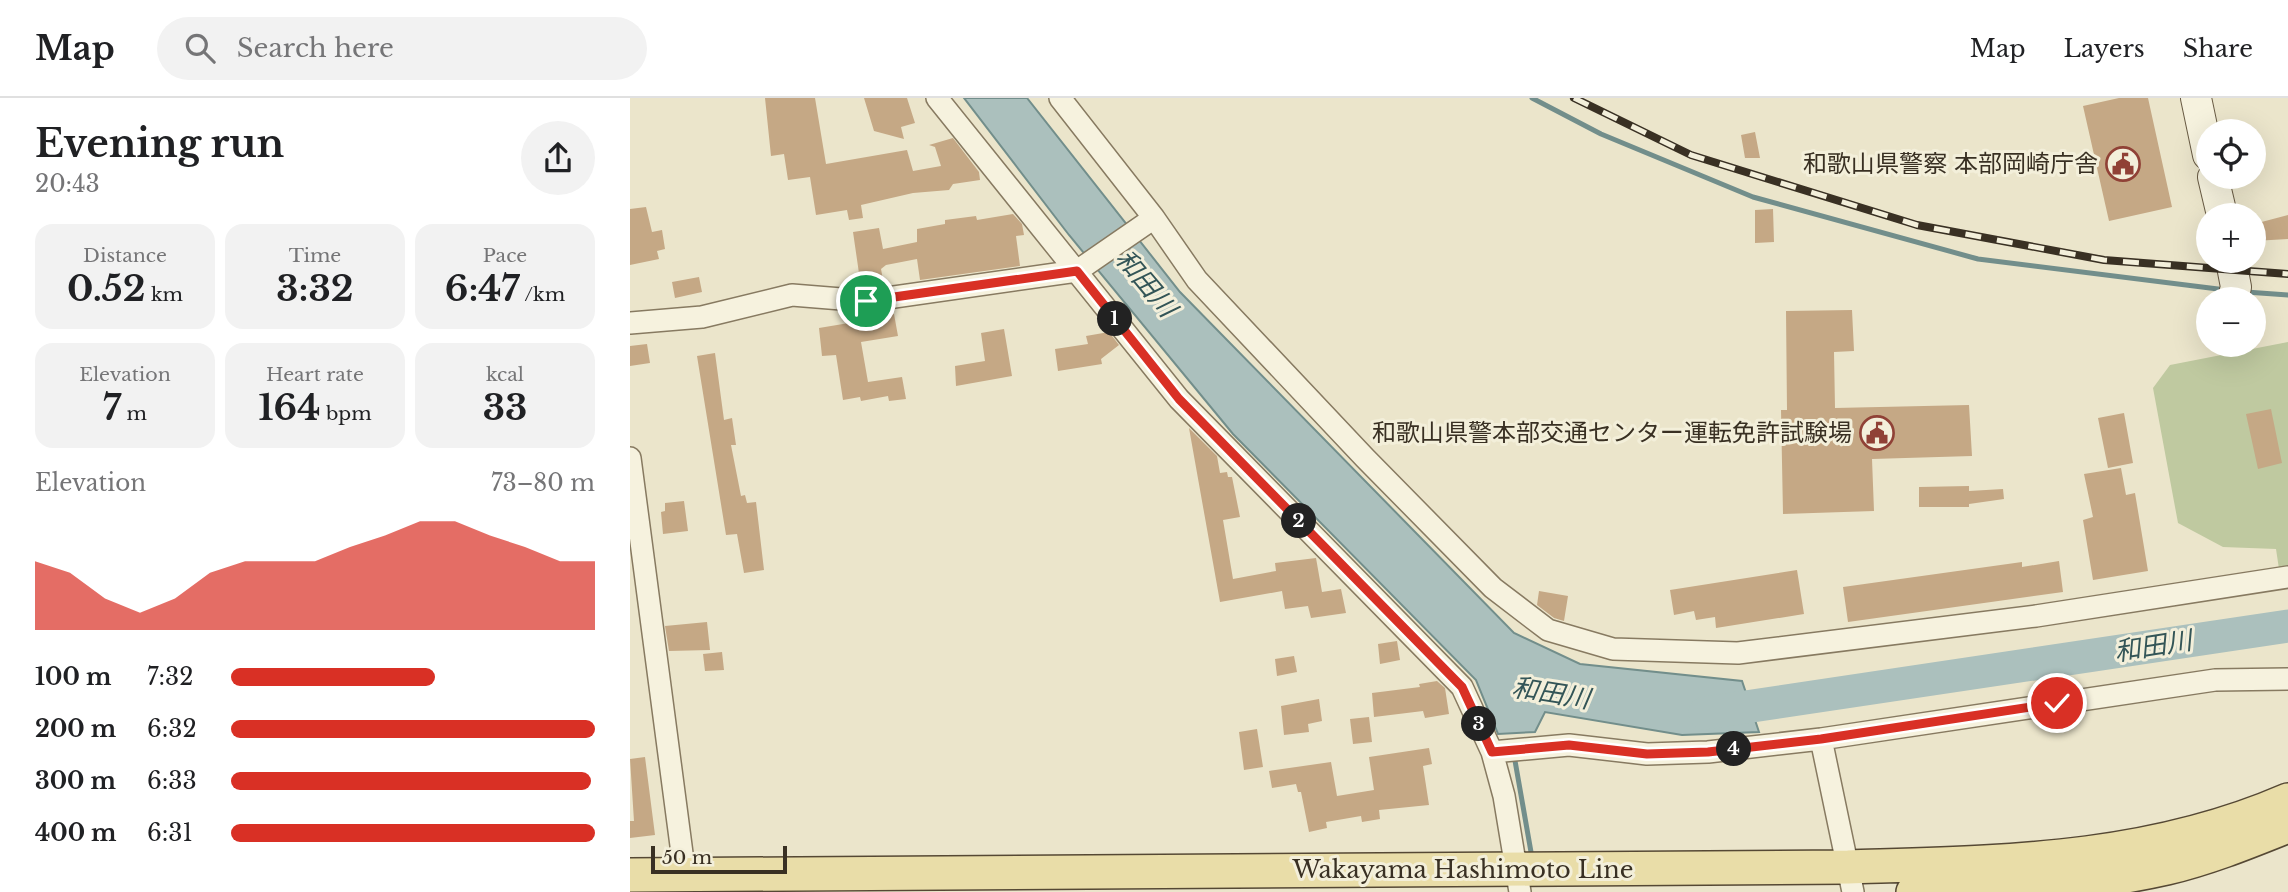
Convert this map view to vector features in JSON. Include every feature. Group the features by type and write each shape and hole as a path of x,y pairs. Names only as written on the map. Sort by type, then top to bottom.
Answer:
{"main road":[{"name":"Wakayama Hashimoto Line","path":"630,875 1518,881 1850,880 2110,851 2209,831 2288,800"},
{"path":"1913,892 2066,884 2115,877 2203,858 2288,826"}],"street":[{"path":"937,98 1179,399 1462,687 1492,752 1504,796 1518,881"},
{"path":"1060,98 1197,280 1493,588 1548,630 1613,649 1738,653 2036,616 2288,577"},
{"path":"2196,98 2200,119"},
{"path":"630,323 702,317 792,295 866,301 1077,271 1151,220"},
{"path":"630,458 685,876"},
{"path":"1492,752 1569,745 1647,754 1696,752 1821,739 2216,680 2288,680"},
{"path":"1821,739 1850,880"}],"green space":[{"path":"2288,342 2288,567 2279,569 2276,549 2223,547 2178,523 2153,388 2170,365 2211,357 2266,357 2266,346"}],"water":[{"path":"964,98 1027,98 1180,292 1514,633 1580,664 1742,681 1759,732 1682,735 1545,712 1535,732 1498,734 1476,680 1233,434 1069,235"}],"building":[{"path":"765,98 815,98 826,164 907,150 913,171 941,166 935,147 929,145 953,138 979,172 980,180 953,184 949,190 913,193 861,205 863,218 849,220 847,210 816,215 810,177 788,180 784,154 771,156"},
{"path":"864,98 907,98 915,123 901,127 904,139 874,131"},
{"path":"2119,98 2148,98 2172,207 2109,221 2083,106"},
{"path":"1755,132 1760,158 1745,158 1741,135"},
{"path":"646,207 652,232 662,230 665,249 657,251 659,259 630,265 630,209"},
{"path":"1773,209 1774,242 1755,243 1755,210"},
{"path":"1013,214 1022,224 1024,235 1016,236 1020,266 920,280 917,259 886,265 881,269 884,285 861,287 853,232 879,228 883,249 917,242 917,229 945,224 945,220 976,216 977,220"},
{"path":"2288,215 2288,239 2266,240 2266,221"},
{"path":"699,277 702,292 675,298 672,282"},
{"path":"1852,310 1854,351 1834,352 1835,408 1969,405 1972,456 1872,459 1874,511 1783,514 1781,410 1787,410 1786,311"},
{"path":"888,311 888,315 894,314 898,336 861,342 868,382 902,377 906,399 889,401 888,396 861,401 860,397 843,400 836,355 822,356 819,328 867,320 866,314"},
{"path":"1004,329 1012,376 956,386 955,366 985,361 981,333"},
{"path":"1109,332 1119,345 1101,359 1102,364 1058,371 1055,349 1088,344 1086,336"},
{"path":"647,344 650,363 630,366 630,346"},
{"path":"715,353 724,420 732,418 736,445 731,445 741,496 745,495 747,503 756,502 764,570 744,573 737,534 726,535 697,356"},
{"path":"2271,409 2282,463 2258,469 2246,414"},
{"path":"2124,413 2133,463 2108,468 2098,418"},
{"path":"1189,428 1217,456 1220,473 1227,472 1228,477 1232,477 1240,517 1223,520 1233,579 1276,571 1275,563 1316,558 1322,592 1341,589 1346,613 1311,618 1308,606 1285,609 1282,591 1220,602"},
{"path":"2121,468 2126,495 2135,493 2148,571 2093,580 2083,520 2093,517 2084,474"},
{"path":"1969,486 1969,491 2003,489 2004,499 1969,504 1969,507 1919,507 1919,487"},
{"path":"684,501 688,531 663,534 661,512 665,511 665,503"},
{"path":"2059,561 2063,592 1848,622 1843,587 2022,562 2022,567"},
{"path":"1797,570 1804,614 1716,628 1715,617 1696,620 1694,611 1674,615 1670,590"},
{"path":"1539,591 1568,596 1564,621 1554,618 1537,605"},
{"path":"707,622 710,650 669,651 665,626"},
{"path":"1397,641 1400,660 1380,664 1378,644"},
{"path":"722,652 724,670 705,671 703,654"},
{"path":"1294,656 1297,672 1277,676 1275,659"},
{"path":"1437,681 1445,688 1449,714 1425,718 1423,711 1374,717 1372,693 1420,687 1419,684"},
{"path":"1319,699 1322,721 1308,724 1309,732 1284,735 1281,706"},
{"path":"1369,717 1372,742 1353,744 1350,719"},
{"path":"1257,729 1263,767 1244,770 1239,732"},
{"path":"1429,748 1432,764 1423,766 1429,805 1379,810 1380,819 1362,822 1361,816 1326,822 1327,828 1309,832 1301,792 1298,792 1296,784 1272,788 1269,771 1331,762 1337,796 1374,790 1369,757"},
{"path":"645,757 655,835 630,838 630,821 634,821 630,759"}],"waterway":[{"path":"1532,98 1601,134 1753,197 1978,259 2202,287"},
{"path":"2266,293 2288,295"},
{"name":"和田川","path":"1705,713 2288,626"},
{"path":"1514,755 1531,852"}],"railway":[{"path":"1574,98 1691,155 1917,225 2104,260 2288,274"}],"place":[{"name":"和歌山県警察 本部岡崎庁舎","path":"2123,164"},
{"name":"和歌山県警本部交通センター運転免許試験場","path":"1877,433"}],"route":[{"path":"866,301 1077,271 1179,399 1462,687 1492,752 1569,745 1647,754 1708,752 1821,739 2057,703"}]}
